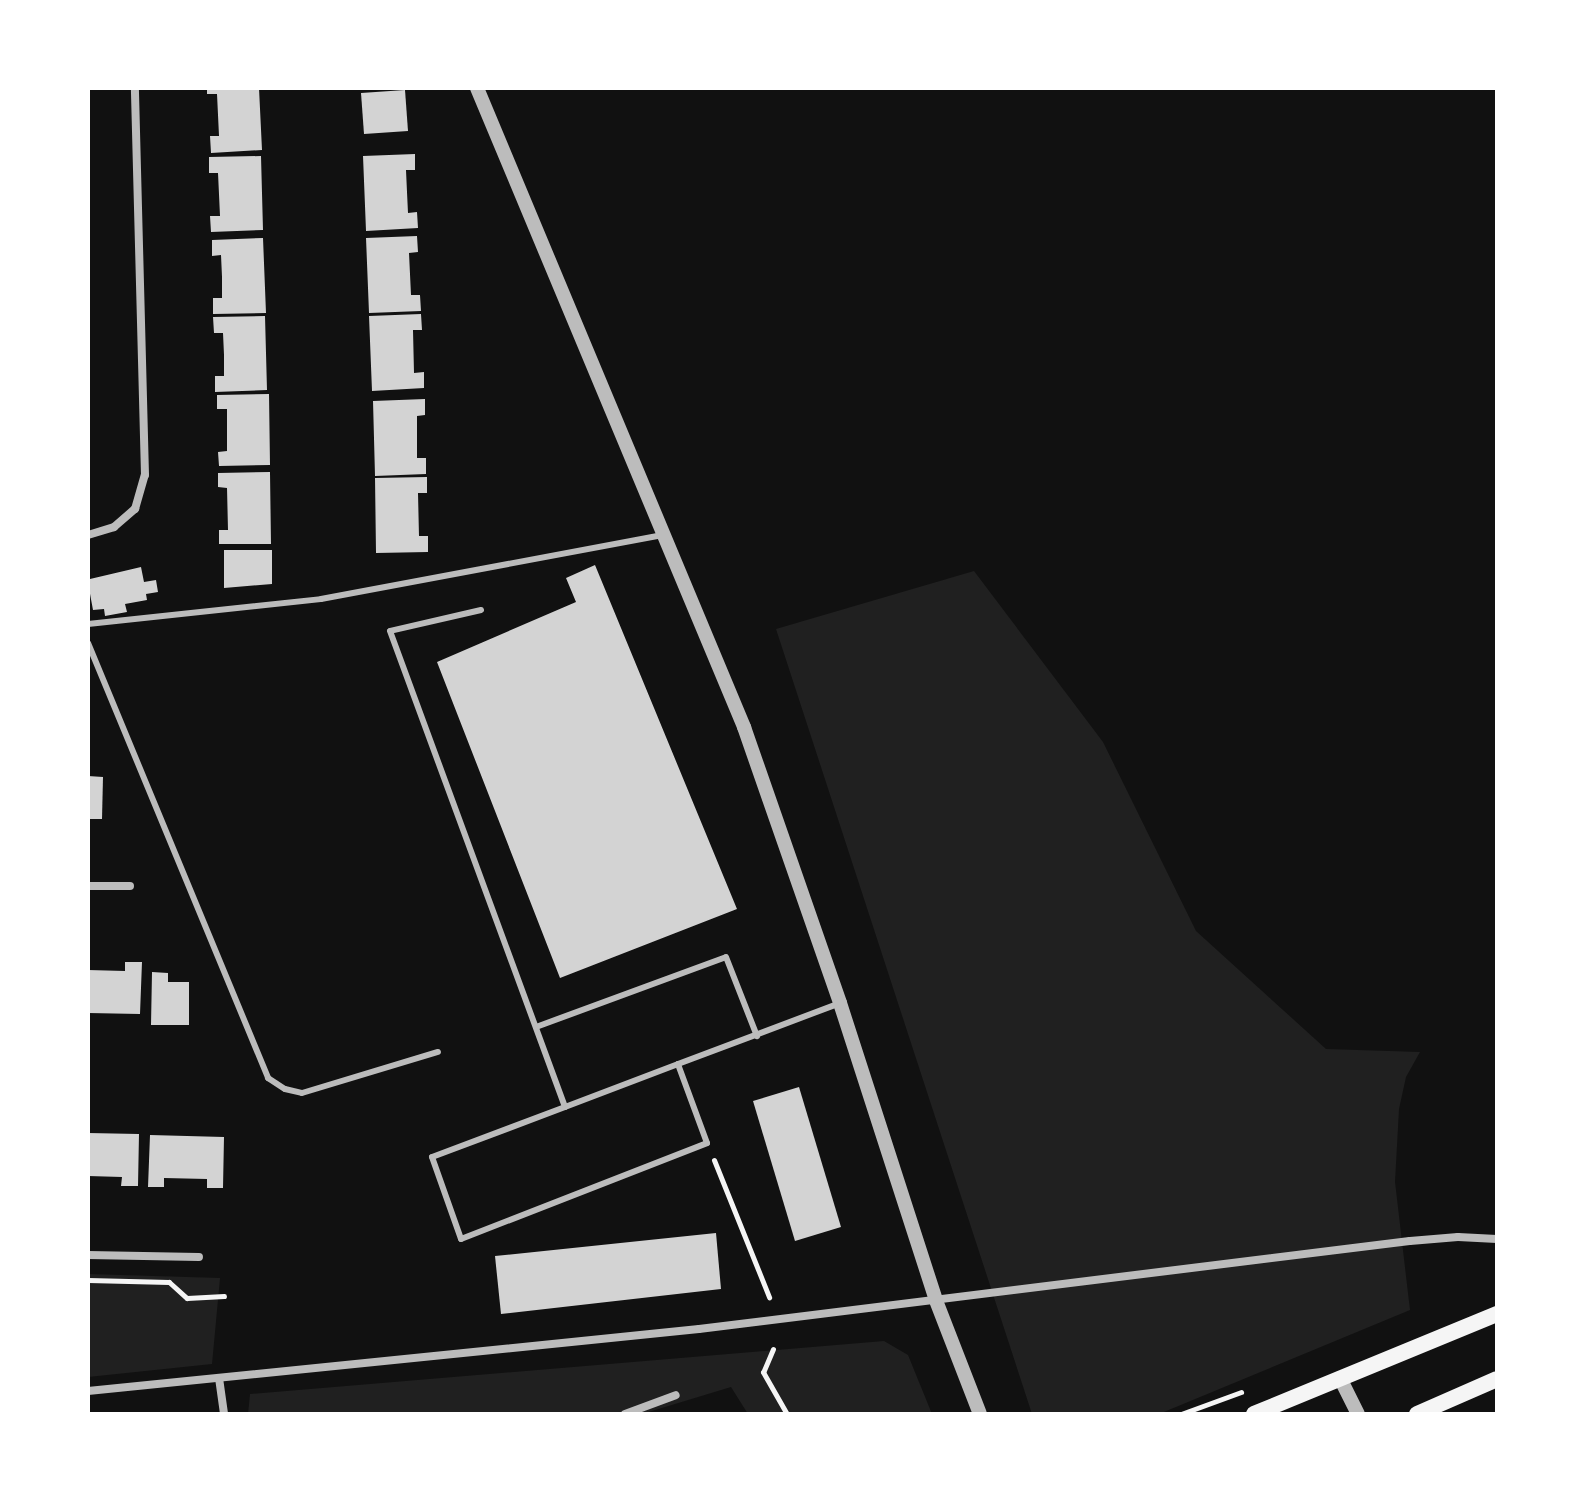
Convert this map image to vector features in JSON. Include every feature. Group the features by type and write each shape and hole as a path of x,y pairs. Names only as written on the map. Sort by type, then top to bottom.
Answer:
{"main road":[{"path":"1254,1414 1497,1314"},
{"path":"1417,1414 1497,1379"}],"street":[{"path":"88,535 114,527 135,509 145,475 135,88"},
{"path":"477,88 744,727 840,1003 935,1298 980,1414"},
{"path":"88,886 130,886"},
{"path":"88,1391 699,1329 1410,1241 1497,1239"},
{"path":"88,1255 199,1257"},
{"path":"219,1378 224,1414"},
{"path":"1340,1378 1358,1414"},
{"path":"625,1414 676,1395"}],"lane":[{"path":"88,624 321,599 664,535"},
{"path":"481,610 390,631 565,1107"},
{"path":"88,643 268,1078 285,1089 302,1093 438,1052"},
{"path":"536,1027 726,957 757,1036"},
{"path":"678,1064 707,1143 461,1239 432,1157 678,1064 757,1036 840,1003"}],"path":[{"path":"707,1143 769,1297"},
{"path":"88,1280 169,1282 187,1298 224,1296"},
{"path":"773,1349 763,1372 787,1414"}],"shaded area":[{"path":"974,571 1103,742 1196,931 1326,1049 1420,1052 1406,1077 1399,1109 1395,1182 1410,1310 1159,1414 1032,1414 776,629"},
{"path":"88,1274 220,1278 212,1364 88,1377"},
{"path":"884,1341 908,1355 932,1414 748,1414 731,1387 642,1414 248,1414 250,1394"}],"building":[{"path":"207,88 259,88 262,150 211,153 210,136 219,136 217,94 207,94"},
{"path":"405,90 408,131 364,134 361,93"},
{"path":"415,154 415,170 406,170 408,213 417,212 418,228 366,231 363,156"},
{"path":"261,156 263,230 211,232 210,216 220,216 218,173 209,173 209,157"},
{"path":"417,236 418,252 409,253 411,295 420,295 421,311 369,313 366,238"},
{"path":"263,238 266,313 213,314 213,298 222,298 222,277 221,255 212,256 212,240"},
{"path":"421,314 422,330 413,330 414,373 424,372 424,388 372,391 369,316"},
{"path":"265,316 267,390 215,392 215,376 224,376 224,355 223,333 214,333 213,317"},
{"path":"269,394 270,465 219,466 218,452 227,451 227,409 217,409 217,395"},
{"path":"425,399 425,415 417,416 417,458 426,458 426,474 375,476 373,401"},
{"path":"270,472 271,544 219,544 219,530 228,530 227,488 218,487 218,473"},
{"path":"427,477 427,493 418,493 419,536 428,536 428,552 376,553 375,478"},
{"path":"224,550 272,550 272,584 224,588"},
{"path":"595,565 737,909 560,978 437,662 576,602 566,578"},
{"path":"141,567 144,582 156,580 158,592 146,594 147,600 125,604 127,612 105,616 104,609 93,610 90,579"},
{"path":"88,776 103,777 102,819 88,819"},
{"path":"125,962 142,962 140,1014 88,1013 88,970 125,971"},
{"path":"152,972 168,973 168,982 189,982 189,1025 151,1025"},
{"path":"799,1087 841,1227 795,1241 753,1101"},
{"path":"88,1133 139,1134 138,1186 121,1186 122,1177 88,1176"},
{"path":"150,1135 224,1137 223,1188 207,1188 207,1179 164,1178 164,1187 148,1187"},
{"path":"716,1233 721,1289 501,1314 495,1256"}]}
